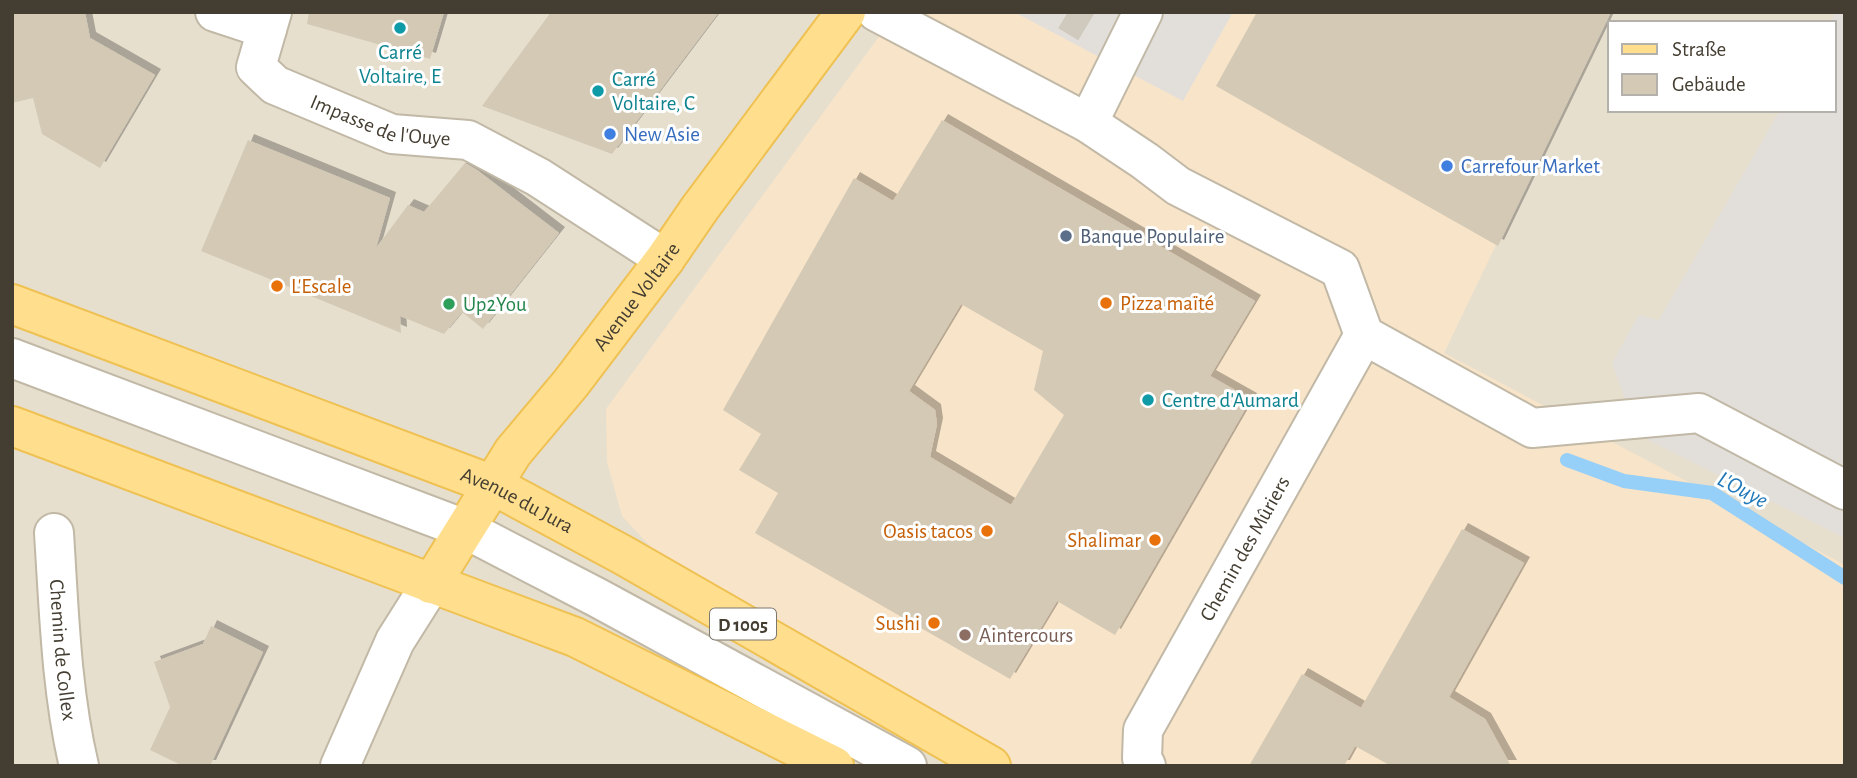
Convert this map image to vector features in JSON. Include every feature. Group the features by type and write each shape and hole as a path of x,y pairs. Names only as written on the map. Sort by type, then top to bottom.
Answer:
{"main road":[{"name":"Avenue Voltaire","path":"431,584 513,452 571,383 665,259 846,12"},
{"name":"Avenue du Jura","path":"12,304 493,485 623,555 991,766"},
{"path":"12,426 575,637 834,766"}],"street":[{"path":"215,12 270,21"},
{"path":"877,12 1088,123 1145,160 1178,186 1340,269 1364,335 1532,428 1699,413 1845,490"},
{"path":"1088,123 1143,12"},
{"name":"Impasse de l'Ouye","path":"270,21 256,67 275,85 393,134 468,140 538,177 665,259"},
{"name":"Chemin des Mûriers","path":"1146,766 1142,758 1143,730 1364,335"},
{"path":"12,358 465,529 908,766"},
{"name":"Chemin de Collex","path":"54,533 71,734 79,766"},
{"path":"340,766 395,641 431,584"}],"shaded area":[{"path":"12,12 1845,12 1845,766 12,766"},
{"path":"897,12 1608,12 1444,353 1845,565 1845,766 1016,766 661,558 622,516 607,462 606,409"},
{"path":"1014,12 1233,12 1183,101"},
{"path":"1836,12 1845,12 1845,538 1638,435 1612,363 1639,315 1659,320 1779,112 1836,112 1836,21 1831,21"}],"building":[{"path":"12,12 85,12 90,38 155,75 100,168 42,134 33,98 12,103"},
{"name":"Carré Voltaire, E","path":"309,12 444,12 430,59 307,24"},
{"name":"Carré Voltaire, C","path":"551,12 719,12 612,154 482,106"},
{"name":"Carrefour Market","path":"1257,12 1611,12 1498,246 1216,86"},
{"name":"Centre d'Aumard","path":"942,120 1255,301 1210,376 1251,399 1115,635 1057,601 1010,679 755,533 778,493 739,470 761,434 723,410 854,178 893,201","holes":["961,304 1043,351 1034,390 1064,415 1011,505 930,457 937,424 935,410 909,391"]},
{"path":"248,140 390,198 376,248 408,205 424,212 465,163 559,233 483,329 462,312 444,334 400,316 401,333 201,251"},
{"path":"1462,529 1524,563 1449,697 1485,719 1511,766 1391,766 1355,746 1344,766 1249,766 1302,674 1361,708"},
{"path":"211,626 263,652 210,766 183,766 150,750 170,707 154,662 203,644"}],"waterway":[{"name":"L'Ouye","path":"1567,460 1624,481 1712,493 1845,578"}],"tunnel":[{"path":"1068,12 1088,24"}],"place":[{"name":"Carré Voltaire, E","path":"400,28"},
{"name":"Carré Voltaire, C","path":"598,91"},
{"name":"New Asie","path":"610,134"},
{"name":"Carrefour Market","path":"1447,166"},
{"name":"Banque Populaire","path":"1066,236"},
{"name":"L'Escale","path":"277,286"},
{"name":"Pizza maïté","path":"1106,303"},
{"name":"Up2You","path":"449,304"},
{"name":"Centre d'Aumard","path":"1148,400"},
{"name":"Oasis tacos","path":"987,531"},
{"name":"Shalimar","path":"1155,540"},
{"name":"Sushi","path":"934,623"},
{"name":"Aintercours","path":"965,635"}]}
